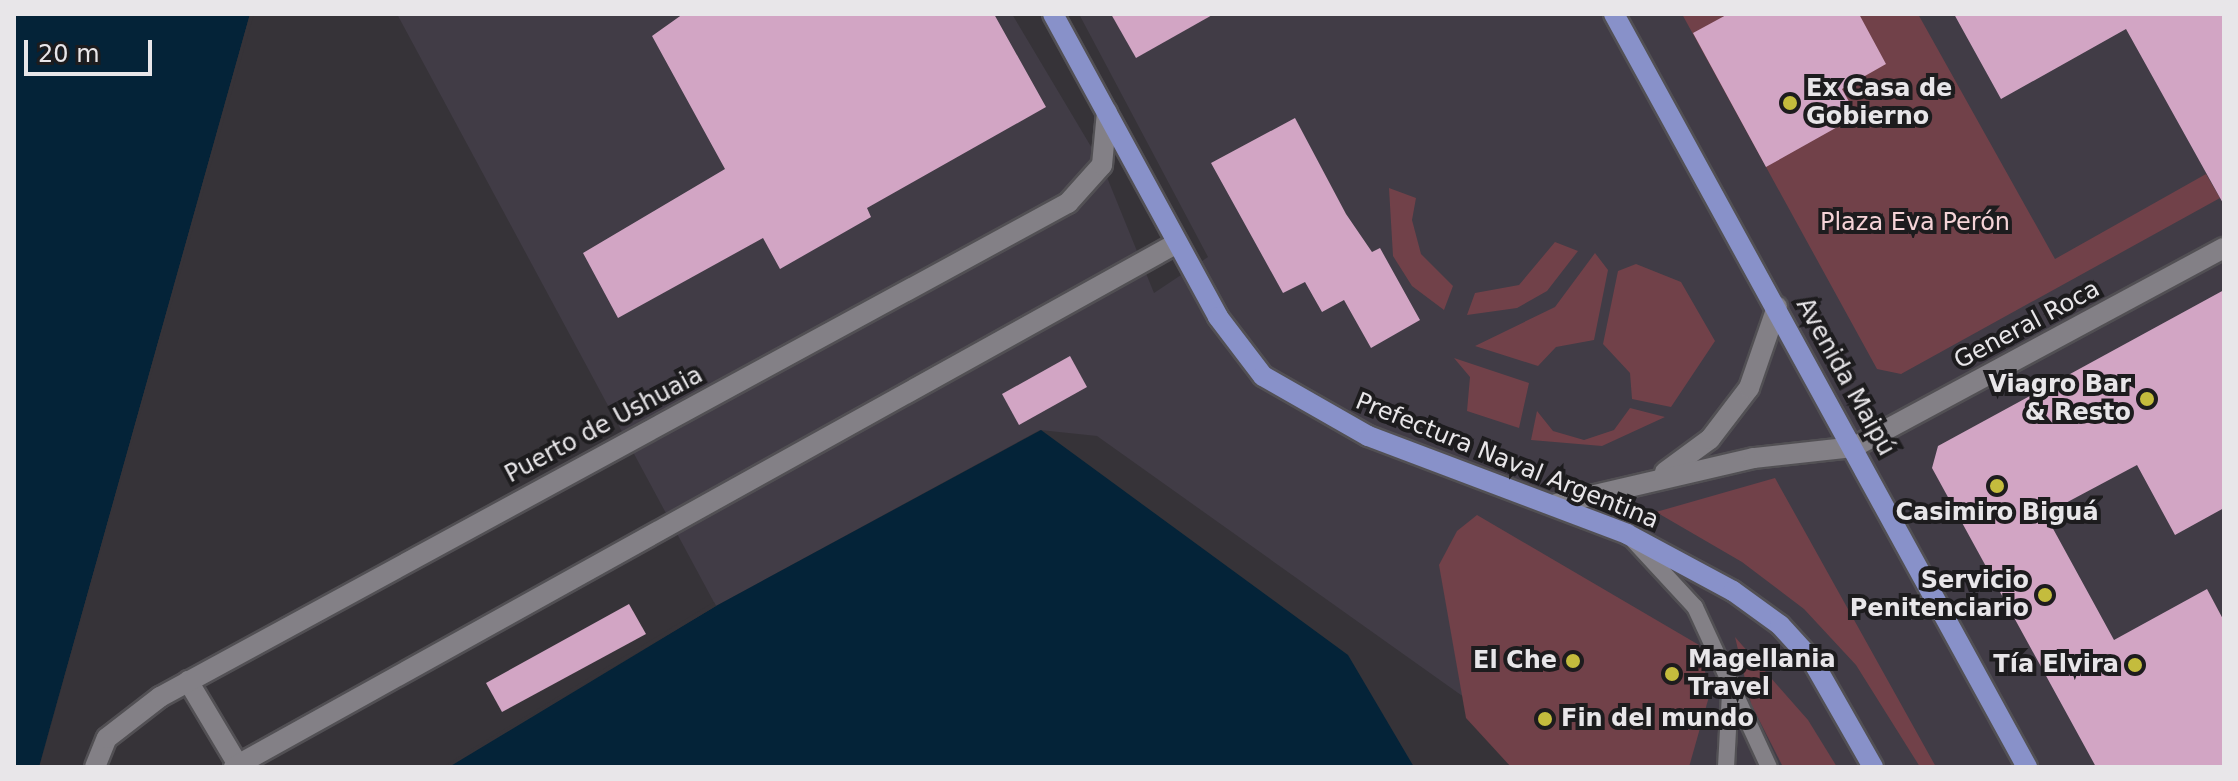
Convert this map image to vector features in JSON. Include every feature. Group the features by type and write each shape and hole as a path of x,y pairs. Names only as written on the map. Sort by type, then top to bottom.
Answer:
{"main road":[{"name":"Prefectura Naval Argentina","path":"1053,14 1177,243 1241,353 1263,376 1368,436 1556,504 1627,534 1780,625 1812,660 1873,767"},
{"name":"Avenida Maipú","path":"1614,14 2027,767"}],"street":[{"name":"Puerto de Ushuaia","path":"95,767 123,721 188,681 1068,203 1102,165 1107,112"},
{"path":"188,681 236,766 1177,243"},
{"name":"General Roca","path":"1655,478 1854,447 2224,248"},
{"path":"1556,504 1655,478 1710,439 1749,388 1777,307"}],"lane":[{"path":"1627,534 1695,607 1730,692 1769,767"},
{"path":"1726,767 1730,692"}],"shaded area":[{"path":"397,14 1012,14 1102,165 1154,293 1208,257 1079,14 2224,14 2224,767 1562,767 1097,436 1040,430 716,606"}],"green space":[{"name":"Plaza Eva Perón","path":"1682,14 1918,14 2055,259 2206,174 2220,198 1901,374 1877,369"},
{"path":"1389,188 1416,198 1412,220 1421,254 1453,286 1444,310 1412,286 1393,256"},
{"path":"1555,242 1578,251 1547,291 1517,308 1467,315 1475,293 1519,285"},
{"path":"1595,253 1608,270 1594,340 1556,347 1538,366 1475,346 1555,307"},
{"path":"1636,264 1681,282 1715,341 1671,407 1632,399 1630,373 1603,344 1618,271"},
{"path":"1454,358 1529,383 1519,428 1467,411 1470,377"},
{"path":"1630,408 1665,417 1602,446 1531,440 1537,411 1553,431 1584,440 1614,430"},
{"path":"1775,478 1936,767 1920,767 1856,665 1804,609 1742,562 1656,512"},
{"path":"1477,515 1699,645 1710,693 1689,767 1511,767 1466,718 1439,565 1457,531"},
{"path":"1735,637 1808,720 1837,767 1783,767 1751,704"}],"water":[{"path":"14,14 250,14 39,767 14,767"},
{"path":"1041,430 1348,655 1414,767 449,767 716,606"}],"pier":[{"path":"250,14 254,14 39,767"},
{"path":"714,602 716,606 445,767 447,764"}],"building":[{"path":"683,14 994,14 1046,107 867,208 871,217 780,269 763,238 618,318 583,253 725,169 652,36"},
{"path":"1111,14 1214,14 1136,58"},
{"name":"Ex Casa de Gobierno","path":"1728,14 1859,14 1886,64 1842,89 1857,116 1766,167 1693,33"},
{"path":"1954,14 2224,14 2224,205 2126,29 2001,99"},
{"path":"1295,118 1346,214 1372,252 1380,248 1420,320 1371,348 1344,300 1322,312 1305,282 1283,293 1211,163"},
{"path":"2224,290 2224,508 2175,535 2137,465 2045,514 2114,640 2207,589 2224,621 2224,767 2096,767 1932,468 1938,446"},
{"path":"1070,356 1087,387 1019,425 1002,394"},
{"path":"629,604 646,634 502,712 486,683"}],"place":[{"name":"Ex Casa de Gobierno","path":"1790,103"},
{"name":"Viagro Bar & Resto","path":"2147,399"},
{"name":"Casimiro Biguá","path":"1997,486"},
{"name":"Servicio Penitenciario","path":"2045,595"},
{"name":"El Che","path":"1573,661"},
{"name":"Tía Elvira","path":"2135,665"},
{"name":"Magellania Travel","path":"1672,674"},
{"name":"Fin del mundo","path":"1545,719"}]}
